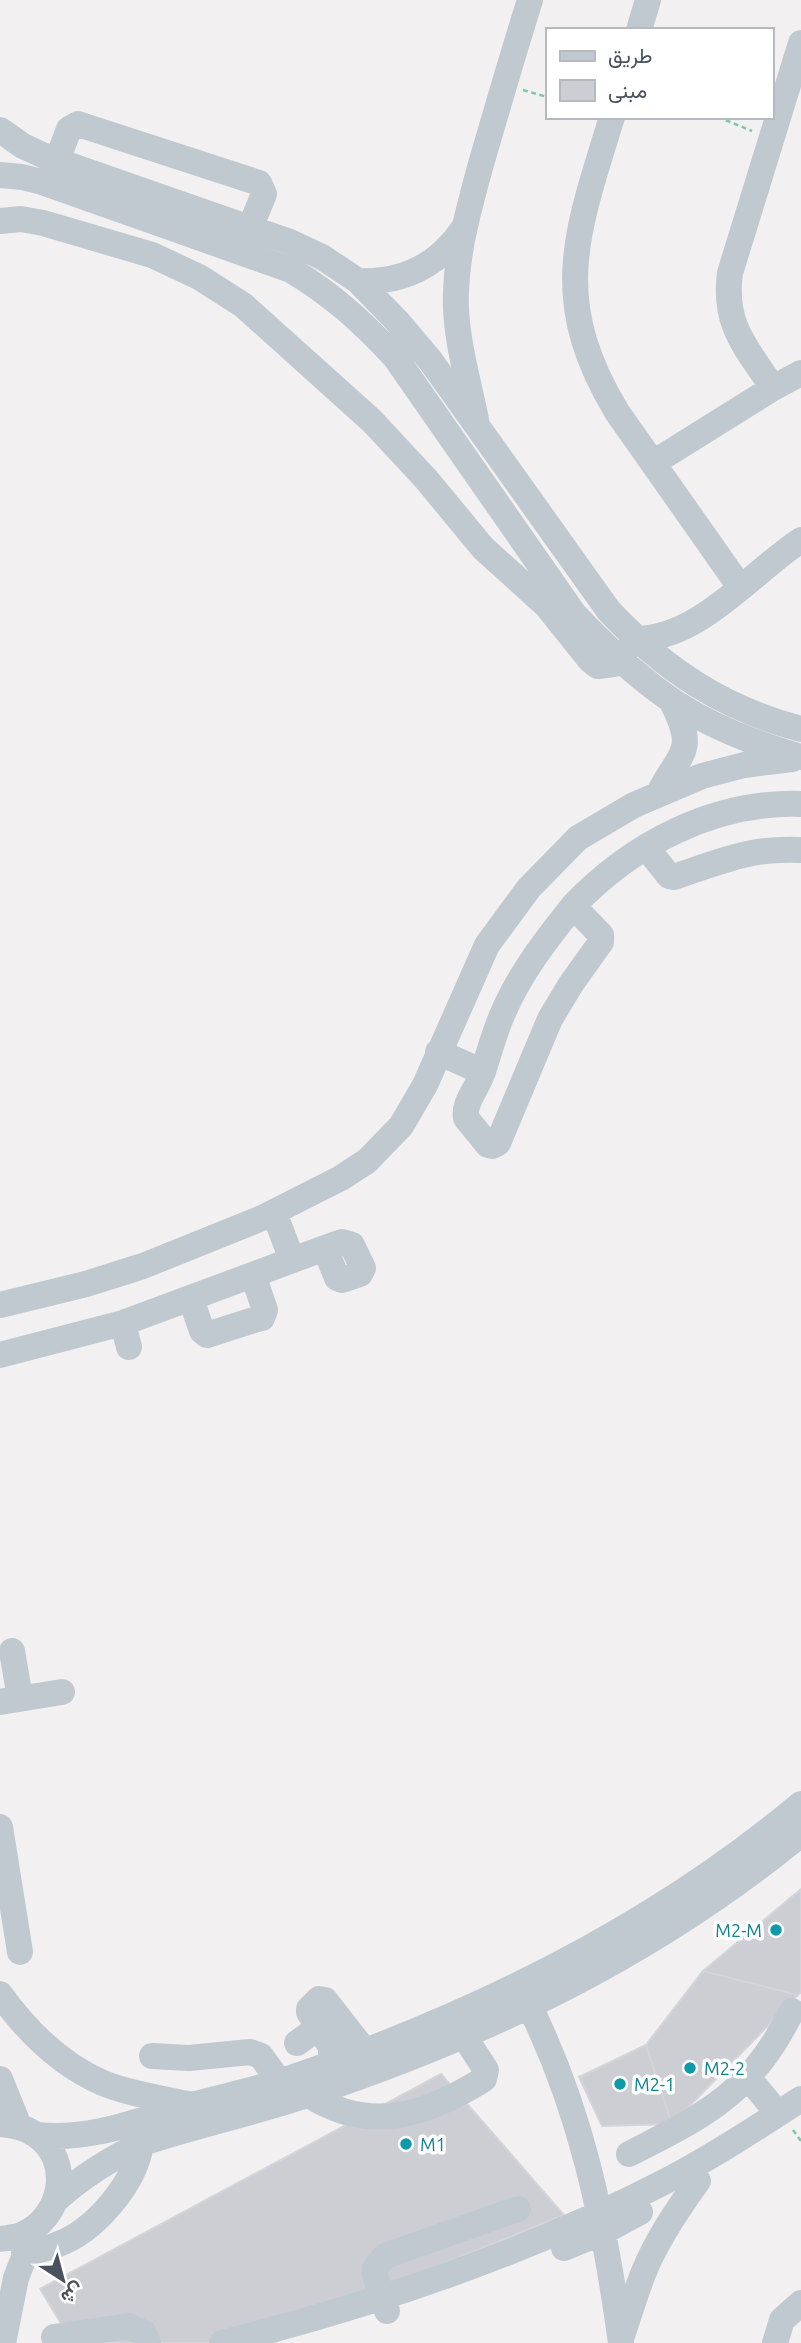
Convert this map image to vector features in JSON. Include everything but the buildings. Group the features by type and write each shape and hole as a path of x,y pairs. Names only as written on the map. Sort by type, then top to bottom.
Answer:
{"street":[{"path":"478,431 460,348 456,310 457,272 464,228 503,85 530,0"},
{"path":"640,28 648,0"},
{"path":"773,388 736,332 729,313 727,293 730,273 801,43"},
{"path":"611,119 580,225 575,258 575,290 582,333 601,384 617,412 740,587"},
{"path":"57,161 69,129 78,124 259,183 264,194 250,228"},
{"path":"0,130 23,146 57,161 290,242 322,257 358,281 430,360 478,431 609,611 651,688 719,729 801,758"},
{"path":"0,175 42,182 291,270 327,292 363,323 395,357 573,614 628,649 670,667 714,696 752,714 801,729"},
{"path":"0,221 21,219 43,223 128,247 176,265 232,298 273,331 372,421 426,479 483,548 546,605 594,664 609,666 628,649 693,623 801,540"},
{"path":"358,281 389,280 418,271 444,253 464,228"},
{"path":"653,463 801,373"},
{"path":"670,667 677,645 693,623"},
{"path":"659,793 681,759 684,749 684,730 672,702"},
{"path":"0,1305 86,1284 143,1266 268,1215 341,1178 367,1161 401,1126 425,1085 487,945 529,888 578,838 659,793 738,766 801,758"},
{"path":"738,766 750,808"},
{"path":"573,906 602,939 545,1028 498,1143 492,1146 468,1123 466,1104 508,1002 534,956 573,906 607,873 646,847 694,823 750,808 801,804"},
{"path":"646,847 669,876 674,877 731,856 774,850 801,850"},
{"path":"534,956 571,984"},
{"path":"442,1044 485,1063"},
{"path":"268,1215 286,1263"},
{"path":"2,1347 126,1335 191,1299 325,1248"},
{"path":"191,1299 202,1331 207,1335 262,1318 265,1310 253,1275"},
{"path":"12,1651 10,1700 62,1692"},
{"path":"57,2199 89,2172 141,2144 309,2095 368,2075 464,2036 719,1867 801,1804"},
{"path":"0,1827 20,1952"},
{"path":"18,2128 67,2137 90,2134 269,2084 447,2018 524,1996 609,1966 732,1888 801,1834"},
{"path":"0,1994 35,2036 80,2071 103,2083 131,2092 193,2105"},
{"path":"524,1996 549,2047 576,2118 602,2222 621,2342"},
{"path":"331,2062 331,2047 309,2011 322,1999 364,2050"},
{"path":"629,2154 699,2117 748,2077 776,2041 792,2011"},
{"path":"296,2043 319,2027"},
{"path":"309,2095 331,2108 378,2118 422,2110 484,2079 486,2070 464,2036"},
{"path":"152,2056 189,2058 250,2052 261,2056 269,2084"},
{"path":"748,2077 792,2125"},
{"path":"0,2079 18,2128 49,2148 57,2164 60,2181 57,2199 49,2214 37,2227 24,2254 12,2295 3,2343"},
{"path":"277,2343 602,2222 698,2181 792,2125 801,2099"},
{"path":"602,2222 670,2179 792,2125"},
{"path":"24,2254 57,2245 90,2224 105,2210 133,2171 140,2157 141,2144"},
{"path":"621,2342 643,2273 668,2225 698,2181"},
{"path":"385,2305 375,2268 385,2256 518,2209"},
{"path":"0,2239 20,2236 37,2227"},
{"path":"609,2261 625,2270 643,2273"},
{"path":"775,2343 782,2320 801,2303"},
{"path":"222,2343 385,2305"},
{"path":"54,2337 129,2326 144,2333 148,2343"}],"path":[{"path":"723,119 771,138"}],"place":[{"name":"M2-M","path":"776,1930"},
{"name":"M2-2","path":"690,2068"},
{"name":"M2-1","path":"620,2084"},
{"name":"M1","path":"406,2144"}]}
